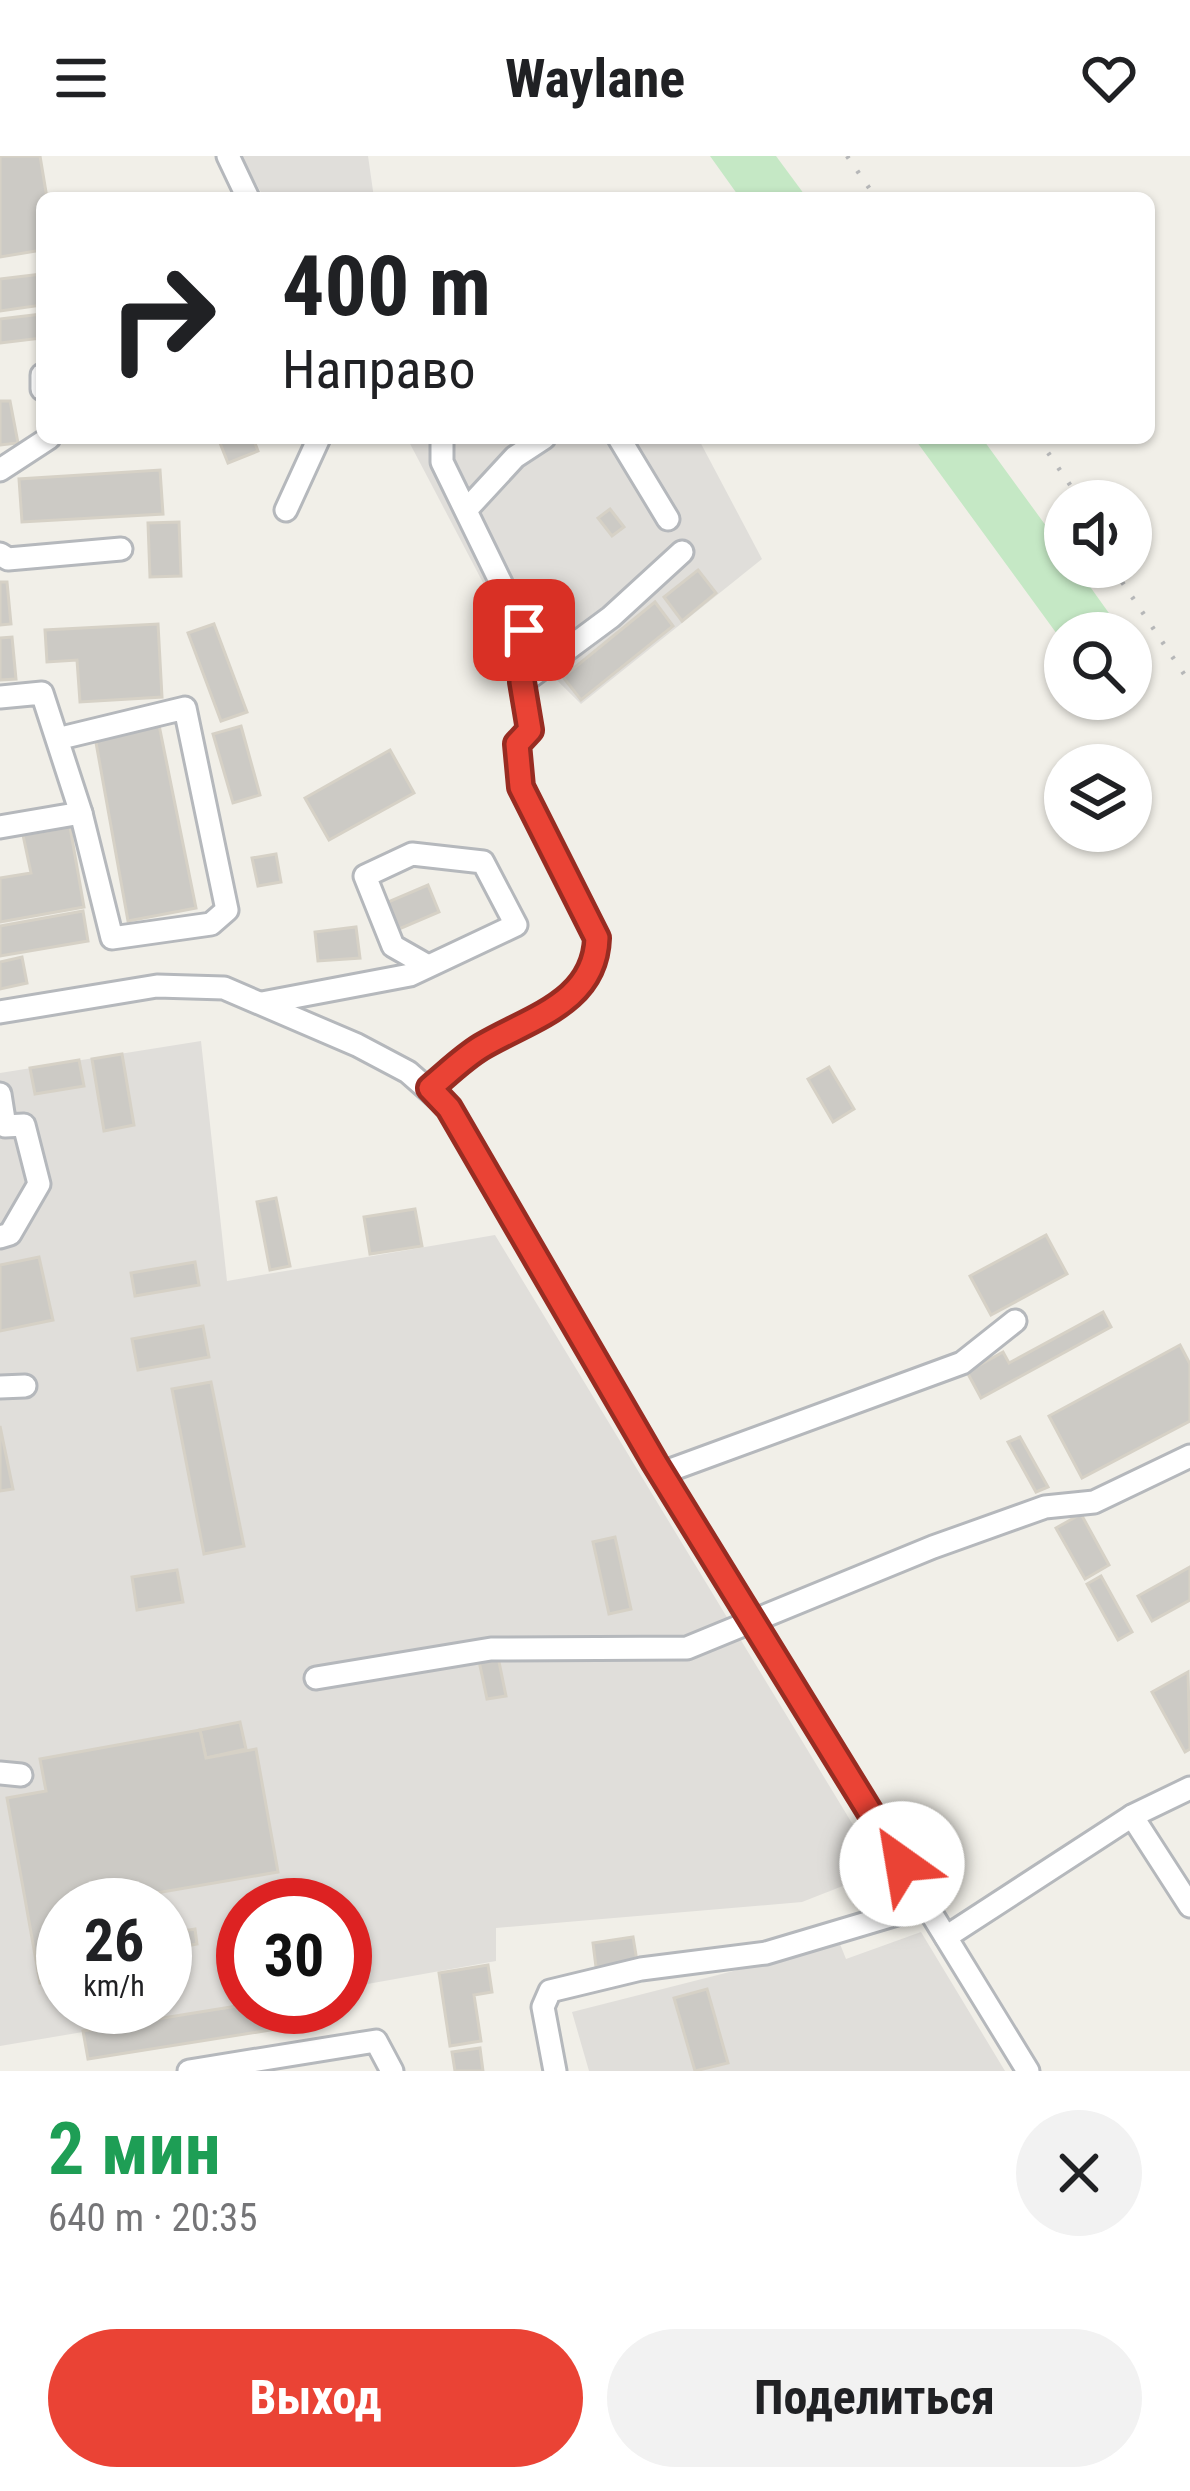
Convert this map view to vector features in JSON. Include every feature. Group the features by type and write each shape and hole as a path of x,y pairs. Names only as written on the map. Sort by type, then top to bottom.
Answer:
{"street":[{"path":"228,156 245,192"},
{"path":"0,470 40,444"},
{"path":"286,510 316,444"},
{"path":"430,1088 477,1049 572,997 589,978 597,938 521,787 517,744 530,730 522,682 524,630 442,461 442,444"},
{"path":"467,509 514,457 535,444"},
{"path":"623,444 668,519"},
{"path":"0,554 8,559 121,549"},
{"path":"522,682 611,617 682,552"},
{"path":"0,697 42,693 81,813 112,938 211,924 227,910 185,708 57,739"},
{"path":"0,827 81,813"},
{"path":"262,1003 410,975 516,925 483,862 412,854 365,876 394,946 428,966"},
{"path":"0,1012 157,986 224,988 357,1045 430,1088 449,1108 662,1473 1028,2071"},
{"path":"0,1094 3,1127 24,1125 39,1184 10,1234 0,1237"},
{"path":"662,1473 962,1363 1016,1321"},
{"path":"0,1387 26,1386"},
{"path":"316,1678 491,1649 688,1648 933,1547 1045,1507 1094,1502 1190,1456"},
{"path":"946,1937 1132,1816 1190,1788"},
{"path":"1132,1816 1190,1906"},
{"path":"555,2071 543,2007 550,1991 641,1969 766,1953 927,1904"},
{"path":"189,2071 376,2041 392,2071"}],"shaded area":[{"path":"241,156 368,156 373,192 261,192"},
{"path":"410,444 701,444 762,559 581,704 510,634"},
{"path":"201,1041 227,1281 495,1235 881,1871 802,1902 496,1928 496,1961 372,1983 372,1878 216,1878 216,2010 192,2014 192,1878 36,1878 36,2034 71,2034 0,2046 0,1073"},
{"path":"921,1932 1005,2071 589,2071 572,2012 840,1944 846,1959"}],"green space":[{"path":"710,156 776,156 803,192 736,192"},
{"path":"918,444 986,444 1044,523 1044,588 1091,588 1108,612 1044,612 1044,616"}],"building":[{"path":"0,156 40,156 46,192 36,192 36,251 0,257"},
{"path":"36,275 36,306 0,311 0,279"},
{"path":"36,315 36,339 0,343 0,319"},
{"path":"0,401 10,401 18,443 0,445"},
{"path":"220,444 255,444 258,451 228,463"},
{"path":"160,470 163,514 22,522 19,479"},
{"path":"610,509 624,527 612,536 598,518"},
{"path":"179,522 181,576 150,577 148,523"},
{"path":"698,570 716,593 682,621 664,597"},
{"path":"0,582 7,582 11,624 0,625"},
{"path":"655,602 673,626 581,700 563,677"},
{"path":"158,624 162,697 80,702 77,660 47,662 45,630"},
{"path":"214,624 247,712 221,721 188,633"},
{"path":"12,637 16,679 0,680 0,638"},
{"path":"159,725 196,908 128,921 95,737"},
{"path":"241,726 260,795 233,803 213,734"},
{"path":"390,750 414,793 329,840 305,798"},
{"path":"70,827 84,907 0,922 0,878 31,873 23,835"},
{"path":"276,854 281,882 258,886 252,858"},
{"path":"428,885 439,912 399,929 388,902"},
{"path":"83,911 88,941 0,956 0,926"},
{"path":"356,927 360,958 318,961 315,932"},
{"path":"22,957 27,983 0,989 0,962"},
{"path":"122,1054 134,1125 104,1131 92,1059"},
{"path":"79,1060 84,1086 35,1094 30,1068"},
{"path":"829,1067 854,1109 833,1122 808,1079"},
{"path":"276,1198 290,1266 270,1270 257,1202"},
{"path":"415,1209 422,1246 370,1254 364,1217"},
{"path":"1046,1235 1067,1274 991,1315 970,1276"},
{"path":"39,1257 53,1320 0,1331 0,1265"},
{"path":"195,1262 199,1285 135,1296 131,1273"},
{"path":"1103,1312 1111,1327 981,1398 967,1372 1003,1352 1009,1363"},
{"path":"203,1326 209,1357 138,1370 132,1339"},
{"path":"1180,1345 1190,1364 1190,1421 1082,1478 1049,1416"},
{"path":"211,1382 244,1546 204,1554 172,1389"},
{"path":"0,1426 13,1489 0,1491"},
{"path":"1020,1437 1048,1487 1036,1492 1008,1442"},
{"path":"1081,1514 1109,1565 1085,1579 1056,1528"},
{"path":"615,1537 631,1609 609,1614 593,1542"},
{"path":"1190,1567 1190,1600 1152,1621 1138,1596"},
{"path":"177,1570 183,1602 137,1610 132,1577"},
{"path":"1101,1576 1132,1632 1118,1640 1087,1584"},
{"path":"498,1657 506,1696 487,1699 479,1661"},
{"path":"1188,1672 1190,1749 1185,1752 1152,1692"},
{"path":"240,1722 246,1749 206,1758 200,1730"},
{"path":"200,1730 206,1758 256,1749 278,1872 216,1878 216,1883 192,1887 192,1878 36,1878 36,1961 7,1798 46,1791 40,1759"},
{"path":"633,1937 637,1961 596,1967 593,1943"},
{"path":"488,1965 492,1992 474,1995 481,2041 450,2046 439,1973"},
{"path":"707,1989 728,2063 695,2071 674,1998"},
{"path":"216,2009 216,2034 245,2034 88,2059 84,2034 192,2034 192,2013"},
{"path":"480,2048 483,2071 455,2071 452,2052"}],"railway":[{"path":"847,156 872,192"},
{"path":"1042,444 1067,480"},
{"path":"1126,588 1190,683"}],"route":[{"path":"524,630 522,682 530,730 517,744 521,787 597,938 596,959 589,978 572,997 477,1049 430,1088 449,1108 655,1463 902,1864"}]}
